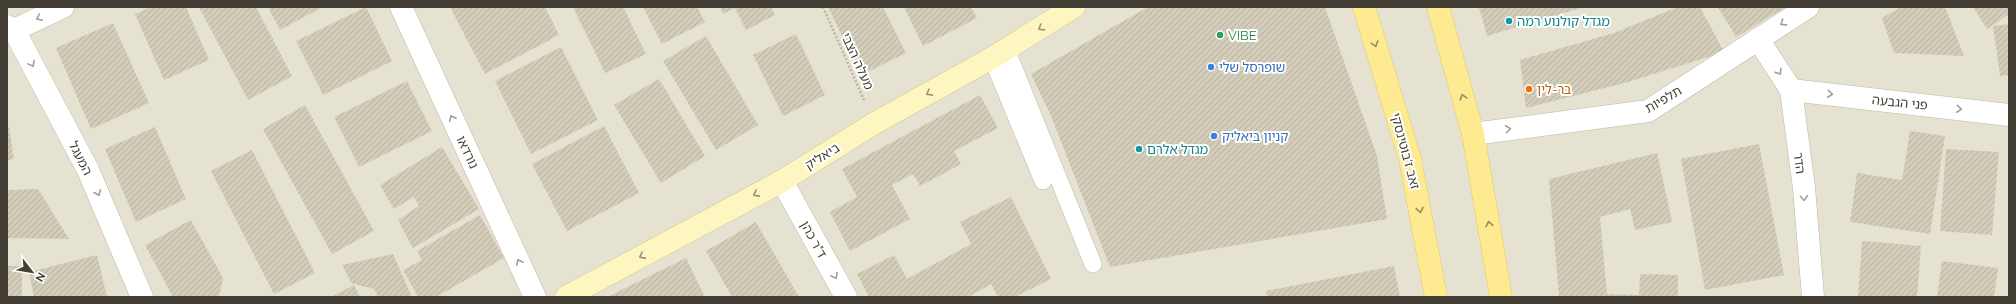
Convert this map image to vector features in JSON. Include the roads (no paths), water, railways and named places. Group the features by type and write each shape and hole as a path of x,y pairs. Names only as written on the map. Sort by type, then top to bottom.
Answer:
{"main road":[{"name":"זאב ז'בוטינסקי","path":"1364,7 1410,159 1436,297"},
{"path":"1438,7 1473,134 1501,297"}],"street":[{"path":"10,28 63,7"},
{"name":"נורדאו","path":"401,7 535,297"},
{"name":"ביאליק","path":"566,297 782,181 874,123 999,54 1074,7"},
{"name":"תלפיות","path":"1473,134 1543,123 1648,111 1808,7"},
{"name":"המעגל","path":"10,28 88,170 142,297"},
{"name":"הדר","path":"1758,39 1791,90 1804,188 1813,297"},
{"name":"פני הגבעה","path":"1791,90 2009,115"},
{"name":"ד\"ר כהן","path":"782,181 846,297"}],"lane":[{"path":"999,54 1043,181"},
{"path":"999,54 1093,264"}],"place":[{"name":"מגדל קולנוע רמה","path":"1509,21"},
{"name":"VIBE","path":"1220,35"},
{"name":"שופרסל שלי","path":"1211,67"},
{"name":"בר-לין","path":"1529,89"},
{"name":"קניון ביאליק","path":"1214,136"},
{"name":"מגדל אלרם","path":"1139,149"}]}
